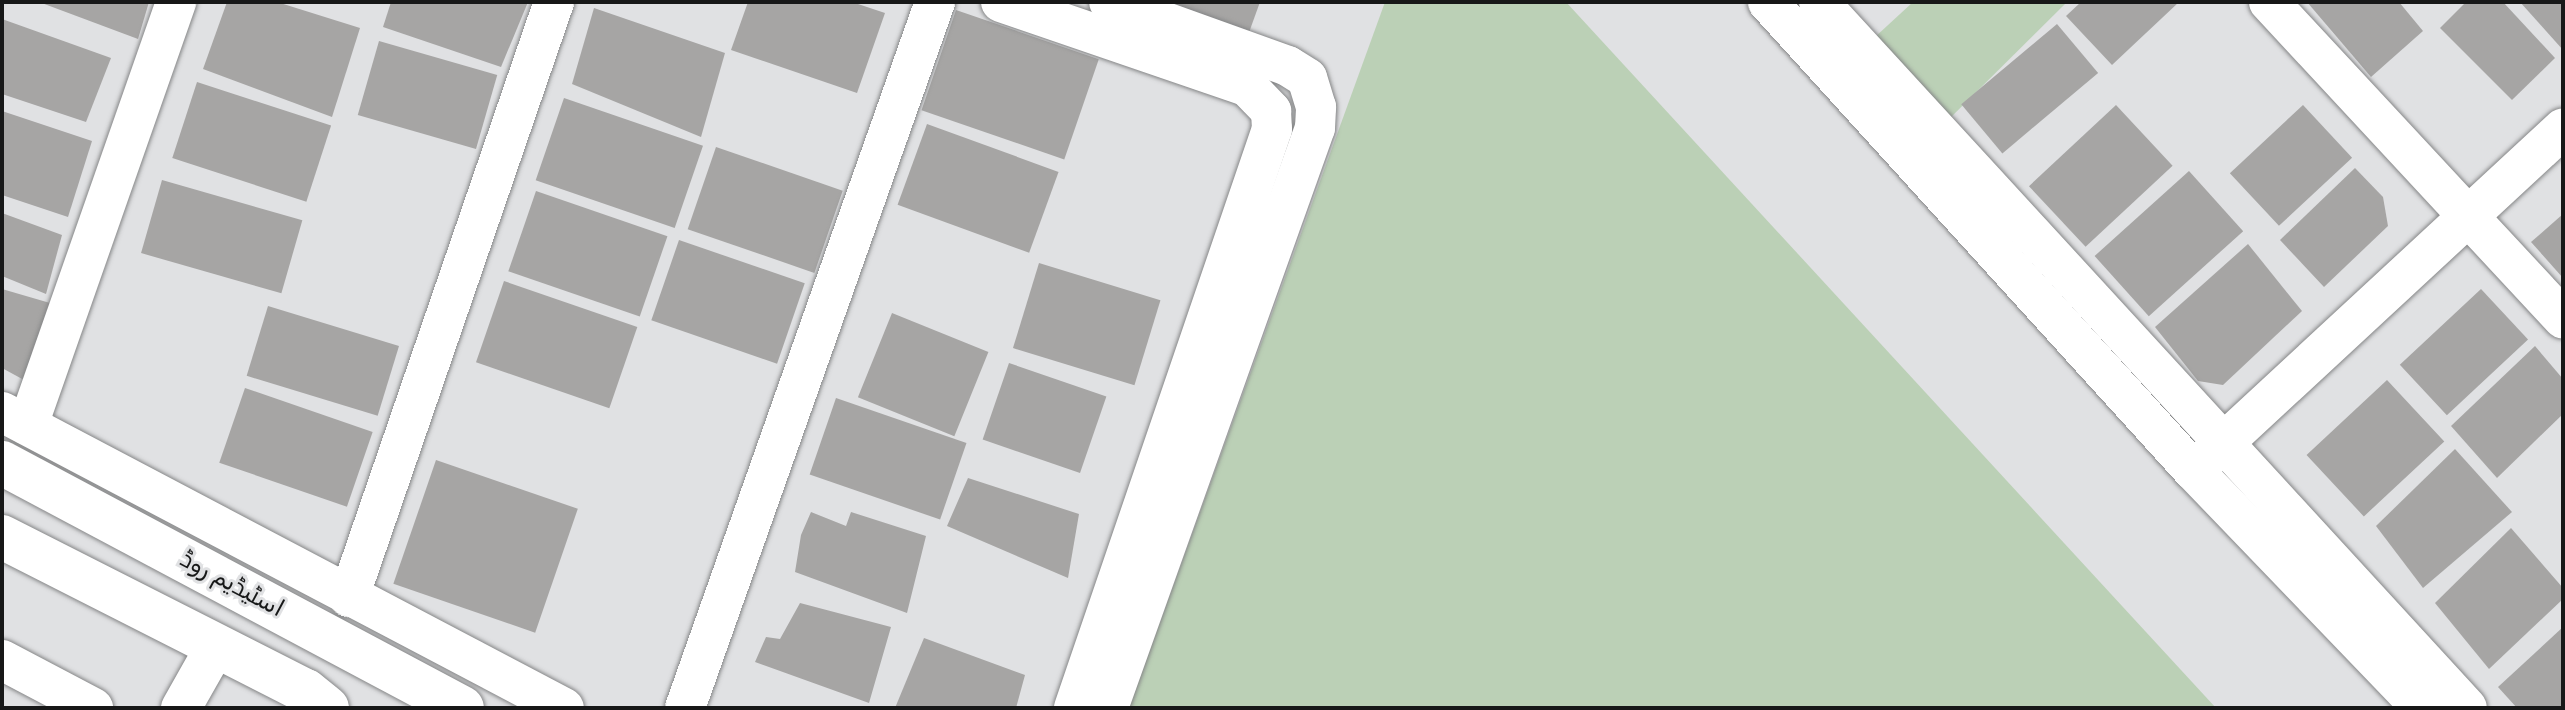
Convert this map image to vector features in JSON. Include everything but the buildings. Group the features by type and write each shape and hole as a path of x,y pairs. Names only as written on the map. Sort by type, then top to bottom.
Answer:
{"main road":[{"name":"اسٹیڈیم روڈ","path":"2,463 462,708"},
{"path":"2,537 325,702"}],"street":[{"path":"176,2 15,419 564,708"},
{"path":"349,597 554,2"},
{"path":"685,708 935,2"},
{"path":"1001,2 1247,86 1271,111 1272,129 1074,708"},
{"path":"1108,708 1315,128 1316,107 1307,78 1288,66 1109,2"},
{"path":"1768,2 2193,470 2422,708"},
{"path":"1819,2 2467,708"},
{"path":"2269,2 2563,318"},
{"path":"2193,470 2563,128"},
{"path":"181,708 215,648"},
{"path":"2,660 93,708"}],"green space":[{"path":"1385,2 1566,2 2216,708 1129,708"},
{"path":"1913,2 2067,2 1937,131 1862,49"}]}
